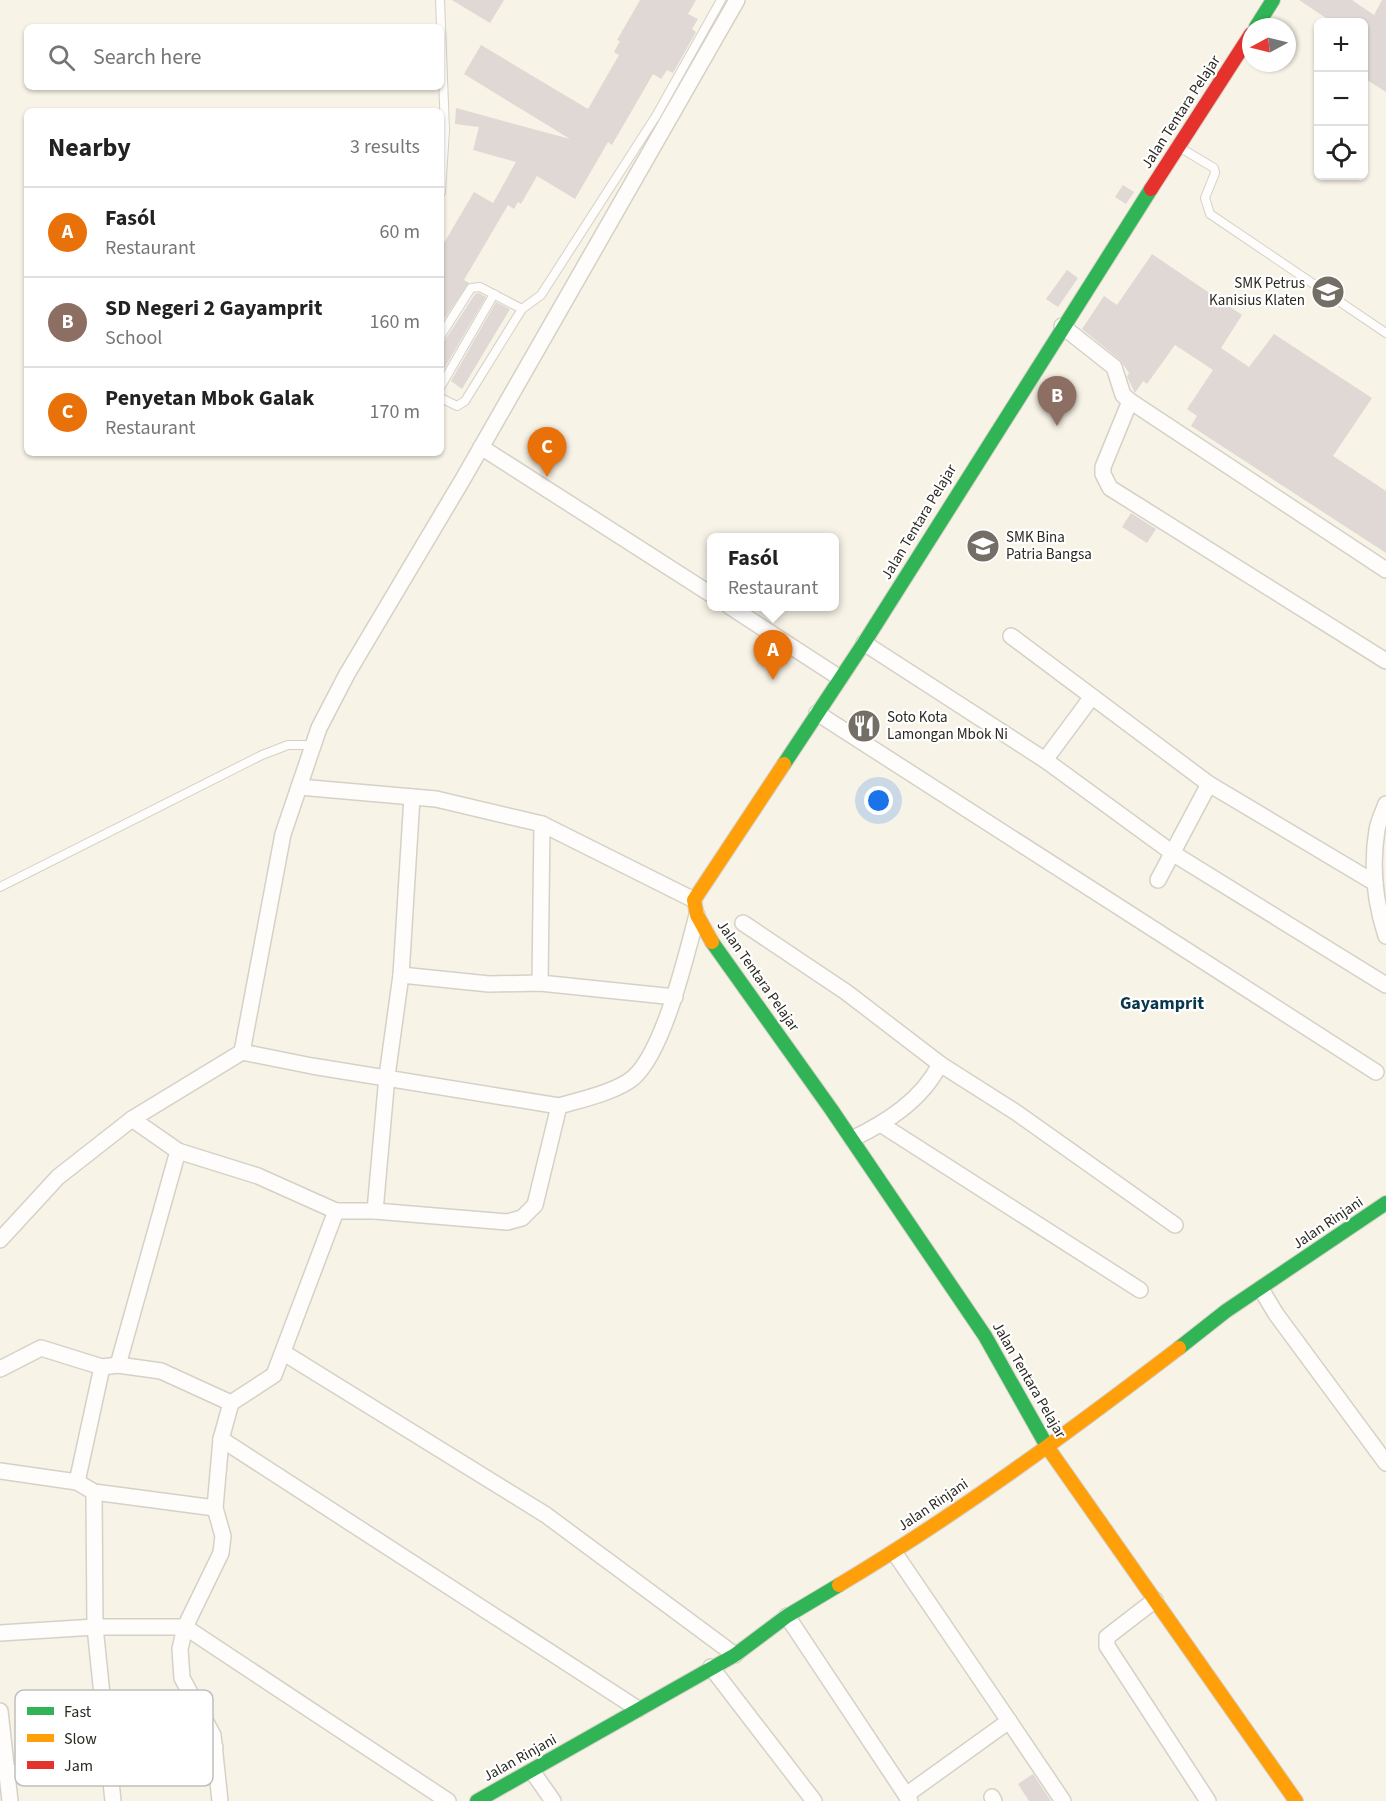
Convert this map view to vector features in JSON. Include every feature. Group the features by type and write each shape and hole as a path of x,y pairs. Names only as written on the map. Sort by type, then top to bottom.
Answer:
{"main road":[{"path":"1262,18 1273,0"},
{"name":"Jalan Tentara Pelajar","path":"1242,48 1062,326 695,908 715,948 852,1140 985,1336 1048,1448 1296,1801"},
{"name":"Jalan Rinjani","path":"477,1801 735,1655 787,1616 894,1552 1048,1448 1217,1318 1386,1203"}],"street":[{"path":"242,1052 283,834 313,745 347,674 482,447 737,0"},
{"path":"1062,326 1114,368 1123,395 1130,401 1386,570"},
{"path":"1130,401 1103,466 1103,474 1110,488 1386,661"},
{"path":"482,447 707,592"},
{"path":"737,611 840,678"},
{"path":"1011,636 1209,784 1375,883"},
{"path":"864,643 1045,760 1174,854 1386,985"},
{"path":"1045,760 1091,698"},
{"path":"817,713 1376,1072"},
{"path":"1158,879 1174,854 1209,784"},
{"path":"0,1240 58,1177 132,1119 242,1052 312,1066 387,1076 559,1106 597,1095 632,1078 647,1060 675,998 695,908 542,824 436,799 299,788"},
{"path":"375,1211 387,1076 401,975 412,797"},
{"path":"1386,804 1375,883 1377,907 1386,936"},
{"path":"540,983 542,824"},
{"path":"743,923 846,992 940,1064 1017,1113 1175,1225"},
{"path":"401,975 489,984 540,983 675,998"},
{"path":"852,1140 882,1125 926,1088 940,1064"},
{"path":"132,1119 178,1151 258,1176 336,1211 375,1211 507,1222 522,1218 535,1204 559,1106"},
{"path":"882,1125 1140,1290"},
{"path":"118,1365 178,1151"},
{"path":"189,1690 182,1678 180,1649 185,1628 221,1552 223,1536 215,1508 221,1439 231,1403 274,1375 336,1211"},
{"path":"1261,1289 1276,1314 1386,1463"},
{"path":"0,1369 41,1348 102,1367 118,1365 161,1371 231,1403"},
{"path":"284,1353 546,1515 735,1655"},
{"path":"77,1482 102,1367"},
{"path":"221,1439 638,1709"},
{"path":"0,1471 77,1482 94,1492 215,1508"},
{"path":"94,1492 95,1627 101,1690"},
{"path":"894,1552 1063,1801"},
{"path":"1155,1600 1107,1637 1107,1646 1208,1801"},
{"path":"787,1616 908,1798 1009,1721"},
{"path":"0,1632 95,1627 185,1628 448,1801"},
{"path":"711,1667 814,1801"},
{"path":"0,1711 10,1801"},
{"path":"213,1735 220,1801"},
{"path":"8,1773 15,1772"},
{"path":"531,1772 553,1801"},
{"path":"111,1786 113,1801"}],"lane":[{"path":"440,0 441,24"},
{"path":"444,400 453,405 462,405 522,309 541,295 548,285 656,116 721,0"},
{"path":"443,90 444,146"},
{"path":"1178,146 1215,168 1204,198 1210,214 1386,333"},
{"path":"444,330 471,288 480,287 522,309"},
{"path":"444,381 495,294"},
{"path":"0,887 262,755 288,745 313,745"}],"building":[{"path":"452,0 504,0 490,23"},
{"path":"640,0 696,0 688,14 698,19 692,29 696,32 673,73 667,70 661,79 653,74 612,145 608,142 575,199 537,176 521,204 518,202 514,209 508,205 464,280 469,283 445,318 444,243 474,192 493,203 516,162 473,150 479,127 455,124 456,108 570,139 464,74 481,45 588,109 619,55 614,52 620,41 617,40"},
{"path":"1299,0 1352,0 1374,15 1382,0 1386,0 1386,92 1368,81 1368,18 1326,18"},
{"path":"1123,185 1134,192 1126,204 1115,197"},
{"path":"1152,254 1242,315 1221,348 1249,367 1274,334 1372,398 1333,456 1386,491 1386,553 1191,426 1197,416 1187,409 1213,370 1175,345 1147,384 1143,381 1135,393 1127,377 1129,373 1120,360 1082,329 1104,296 1117,305"},
{"path":"1067,270 1078,278 1058,307 1046,299"},
{"path":"479,293 486,297 444,369 444,341 475,294"},
{"path":"496,302 510,309 462,389 451,381"},
{"path":"1131,513 1156,529 1147,543 1122,527"},
{"path":"1033,1774 1051,1801 1029,1801 1018,1784"}],"traffic: fast":[{"path":"1262,18 1273,0"},
{"path":"784,764 864,643 1151,189"},
{"path":"712,942 831,1109 985,1336 1048,1448"},
{"path":"1179,1348 1226,1311 1386,1203"},
{"path":"477,1801 735,1655 787,1616 839,1585"}],"traffic: slow":[{"path":"712,942 697,915 694,900 784,764"},
{"path":"839,1585 927,1530 1012,1471 1179,1348"},
{"path":"1048,1448 1296,1801"}],"traffic: jam":[{"path":"1151,189 1242,48"}],"place":[{"name":"SMK Petrus Kanisius Klaten","path":"1328,292"},
{"name":"SD Negeri 2 Gayamprit","path":"1057,426"},
{"name":"Penyetan Mbok Galak","path":"547,477"},
{"name":"SMK Bina Patria Bangsa","path":"983,546"},
{"name":"Fasól","path":"773,680"},
{"name":"Soto Kota Lamongan Mbok Ni","path":"864,726"}],"district":[{"name":"Gayamprit","path":"1162,1003"}]}
